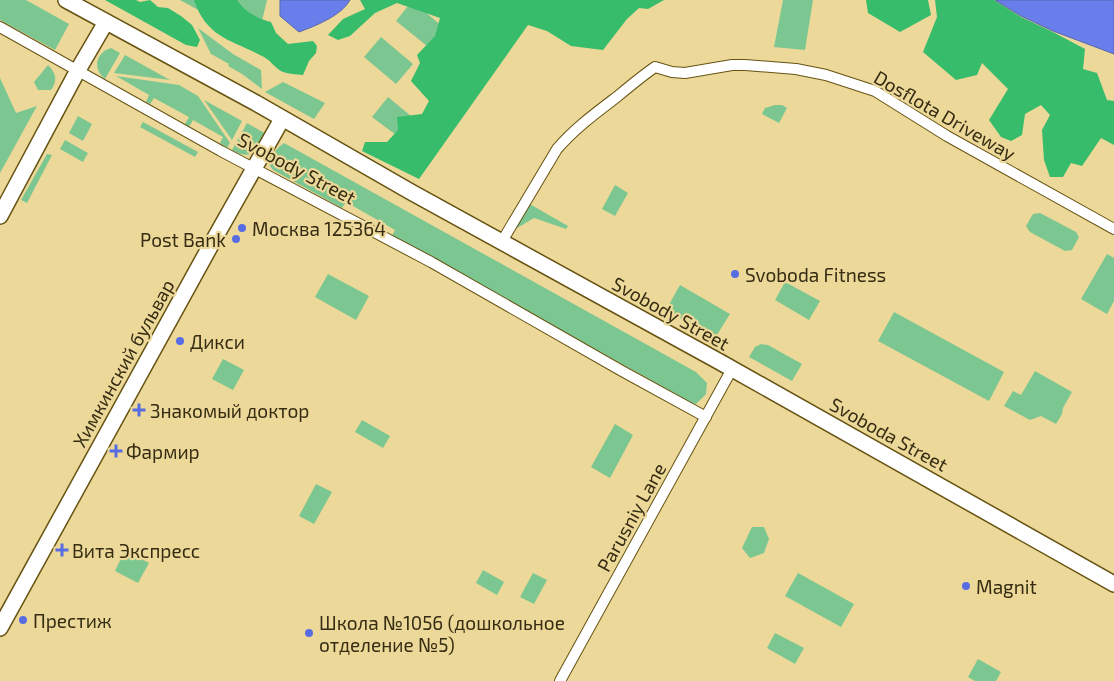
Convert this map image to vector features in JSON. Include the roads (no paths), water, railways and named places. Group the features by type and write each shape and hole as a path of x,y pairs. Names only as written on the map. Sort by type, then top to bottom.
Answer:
{"main road":[{"name":"Svobody Street","path":"66,0 256,103 502,243 732,369"},
{"path":"0,216 78,70 106,22"},
{"name":"Химкинский бульвар","path":"0,628 282,119"},
{"name":"Svoboda Street","path":"732,369 1114,584"}],"street":[{"name":"Svobody Street","path":"0,27 196,137 431,262 706,417"},
{"name":"Dosflota Driveway","path":"502,243 561,144 589,118 644,75 655,67 672,72 685,73 732,65 796,70 826,75 875,91 947,136 1114,229"},
{"name":"Parusniy Lane","path":"560,681 732,369"}],"water":[{"path":"280,0 350,0 334,16 299,32 280,16"},
{"path":"995,0 1114,0 1114,54 1053,31 1021,16"}],"place":[{"name":"Москва 125364","path":"242,228"},
{"name":"Post Bank","path":"236,239"},
{"name":"Svoboda Fitness","path":"735,274"},
{"name":"Дикси","path":"180,341"},
{"name":"Знакомый доктор","path":"139,410"},
{"name":"Фармир","path":"116,451"},
{"name":"Вита Экспресс","path":"62,550"},
{"name":"Magnit","path":"966,586"},
{"name":"Престиж","path":"23,620"},
{"name":"Школа №1056 (дошкольное отделение №5)","path":"309,633"}]}
